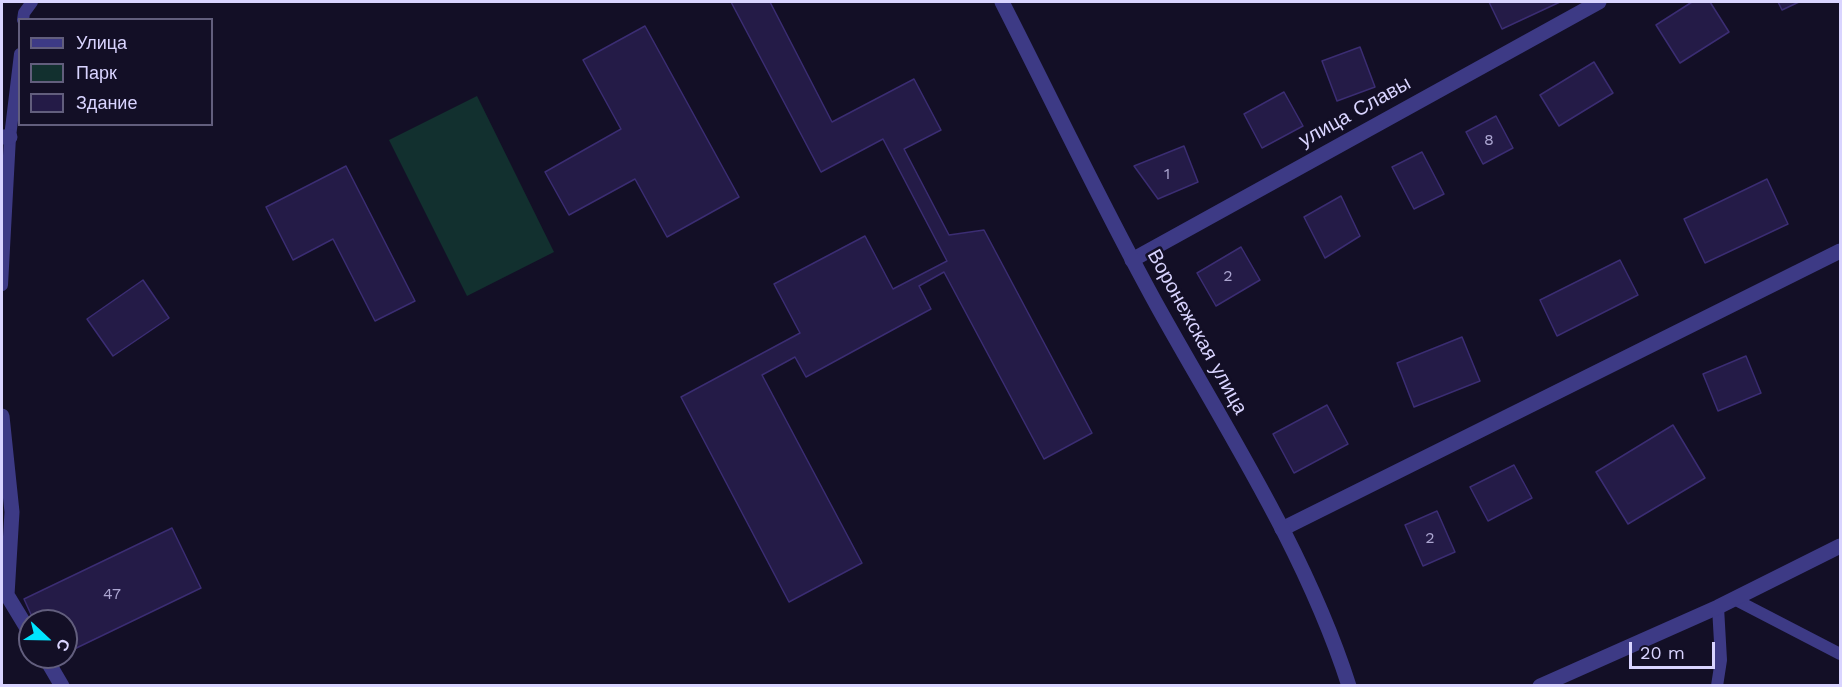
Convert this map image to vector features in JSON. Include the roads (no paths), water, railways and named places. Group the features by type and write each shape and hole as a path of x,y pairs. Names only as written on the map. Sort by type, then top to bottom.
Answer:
{"street":[{"name":"Воронежская улица","path":"1002,2 1132,260 1282,529 1336,647 1349,686"},
{"name":"улица Славы","path":"1132,260 1599,2"},
{"path":"1282,529 1840,251"},
{"path":"2,416 12,512 7,595 18,613"},
{"path":"1540,686 1718,607 1840,546"},
{"path":"52,669 62,686"}],"lane":[{"path":"23,18 32,2"},
{"path":"2,285 6,137 18,66"},
{"path":"1734,599 1840,654"},
{"path":"1717,686 1720,660 1718,607"}]}
